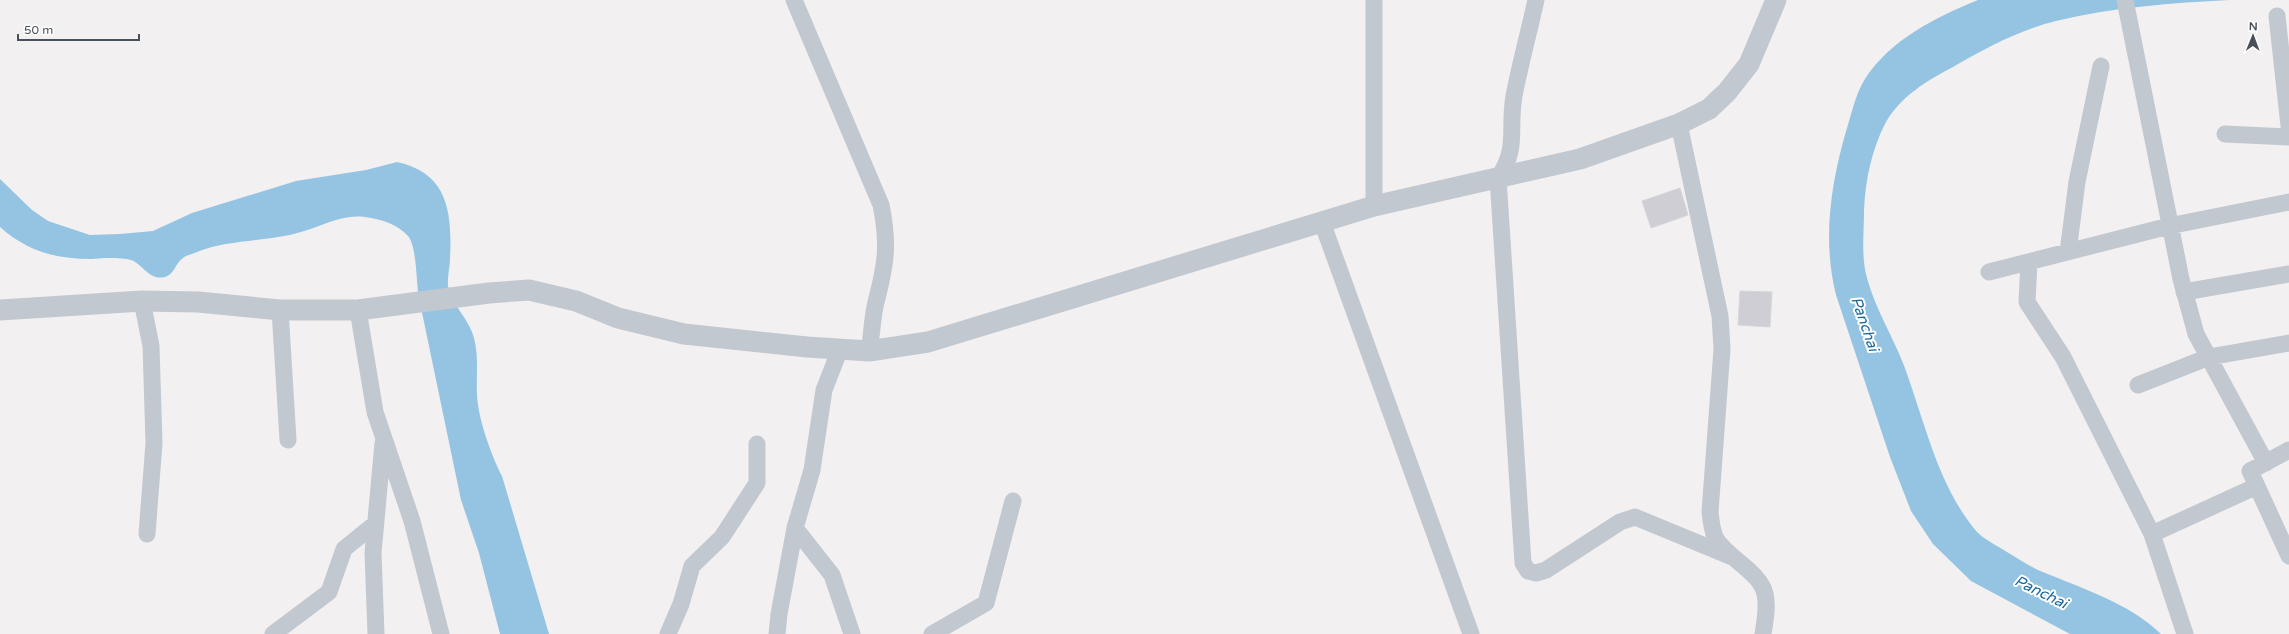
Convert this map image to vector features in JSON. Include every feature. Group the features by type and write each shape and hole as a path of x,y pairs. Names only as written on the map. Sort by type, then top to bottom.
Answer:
{"street":[{"path":"794,0 881,205 886,235 885,268 876,303 869,351"},
{"path":"1374,0 1374,206"},
{"path":"1536,0 1514,97 1511,152 1508,164 1498,178 1523,563 1528,571 1536,573 1546,570 1620,522 1635,517 1732,557"},
{"path":"0,310 142,301 198,302 280,310 358,310 489,293 529,290 576,301 618,318 684,334 869,351 928,342 1374,206 1580,159 1679,124 1709,109 1727,92 1749,64 1776,0"},
{"path":"2125,0 2169,226 2184,292 2196,334 2266,462"},
{"path":"2278,16 2287,84 2289,126"},
{"path":"2068,252 2077,182 2101,66"},
{"path":"1679,124 1720,316 1722,349 1710,512 1712,529 1717,540 1732,557 1758,580 1765,593 1766,608 1762,634"},
{"path":"2226,134 2289,137"},
{"path":"1989,272 2169,226 2289,202"},
{"path":"1322,222 1471,634"},
{"path":"2029,262 2027,302 2063,357 2152,534 2185,634"},
{"path":"2184,292 2289,274"},
{"path":"142,301 151,346 153,428 147,534"},
{"path":"280,310 288,440"},
{"path":"358,310 375,412 412,521 441,634"},
{"path":"2138,385 2209,357 2289,343"},
{"path":"778,634 779,614 795,528 812,470 824,390 840,349"},
{"path":"376,634 373,553 384,436"},
{"path":"668,634 681,604 692,566 722,537 757,483 757,444"},
{"path":"2289,450 2250,471 2289,556"},
{"path":"2152,534 2257,486"},
{"path":"932,634 986,603 1013,500"},
{"path":"273,634 330,592 344,549 376,523"},
{"path":"795,528 832,575 852,634"}],"water":[{"name":"Panchai","path":"1978,0 2230,0 2143,6 2077,16 2029,29 1990,46 1925,83 1899,104 1886,122 1881,132 1870,165 1866,188 1863,245 1865,270 1870,289 1903,363 1933,452 1963,514 1977,532 1984,538 2026,564 2119,604 2148,623 2161,634 2070,634 1971,581 1933,544 1911,511 1890,457 1836,295 1830,253 1830,211 1841,148 1859,90 1875,65 1901,41 1930,22"},
{"path":"397,162 414,167 428,175 444,198 450,226 449,290 474,338 477,359 477,395 482,425 502,476 549,634 500,634 479,553 461,500 419,298 413,248 408,236 399,228 383,221 371,218 348,217 332,221 309,230 275,238 209,248 184,257 168,276 159,278 150,274 131,260 116,258 78,259 42,252 31,248 0,227 0,179 32,210 48,221 90,235 120,234 153,231 192,213 296,181 366,170"}],"building":[{"path":"1680,188 1688,215 1651,228 1642,201"},
{"path":"1740,291 1772,292 1770,327 1738,325"}]}
